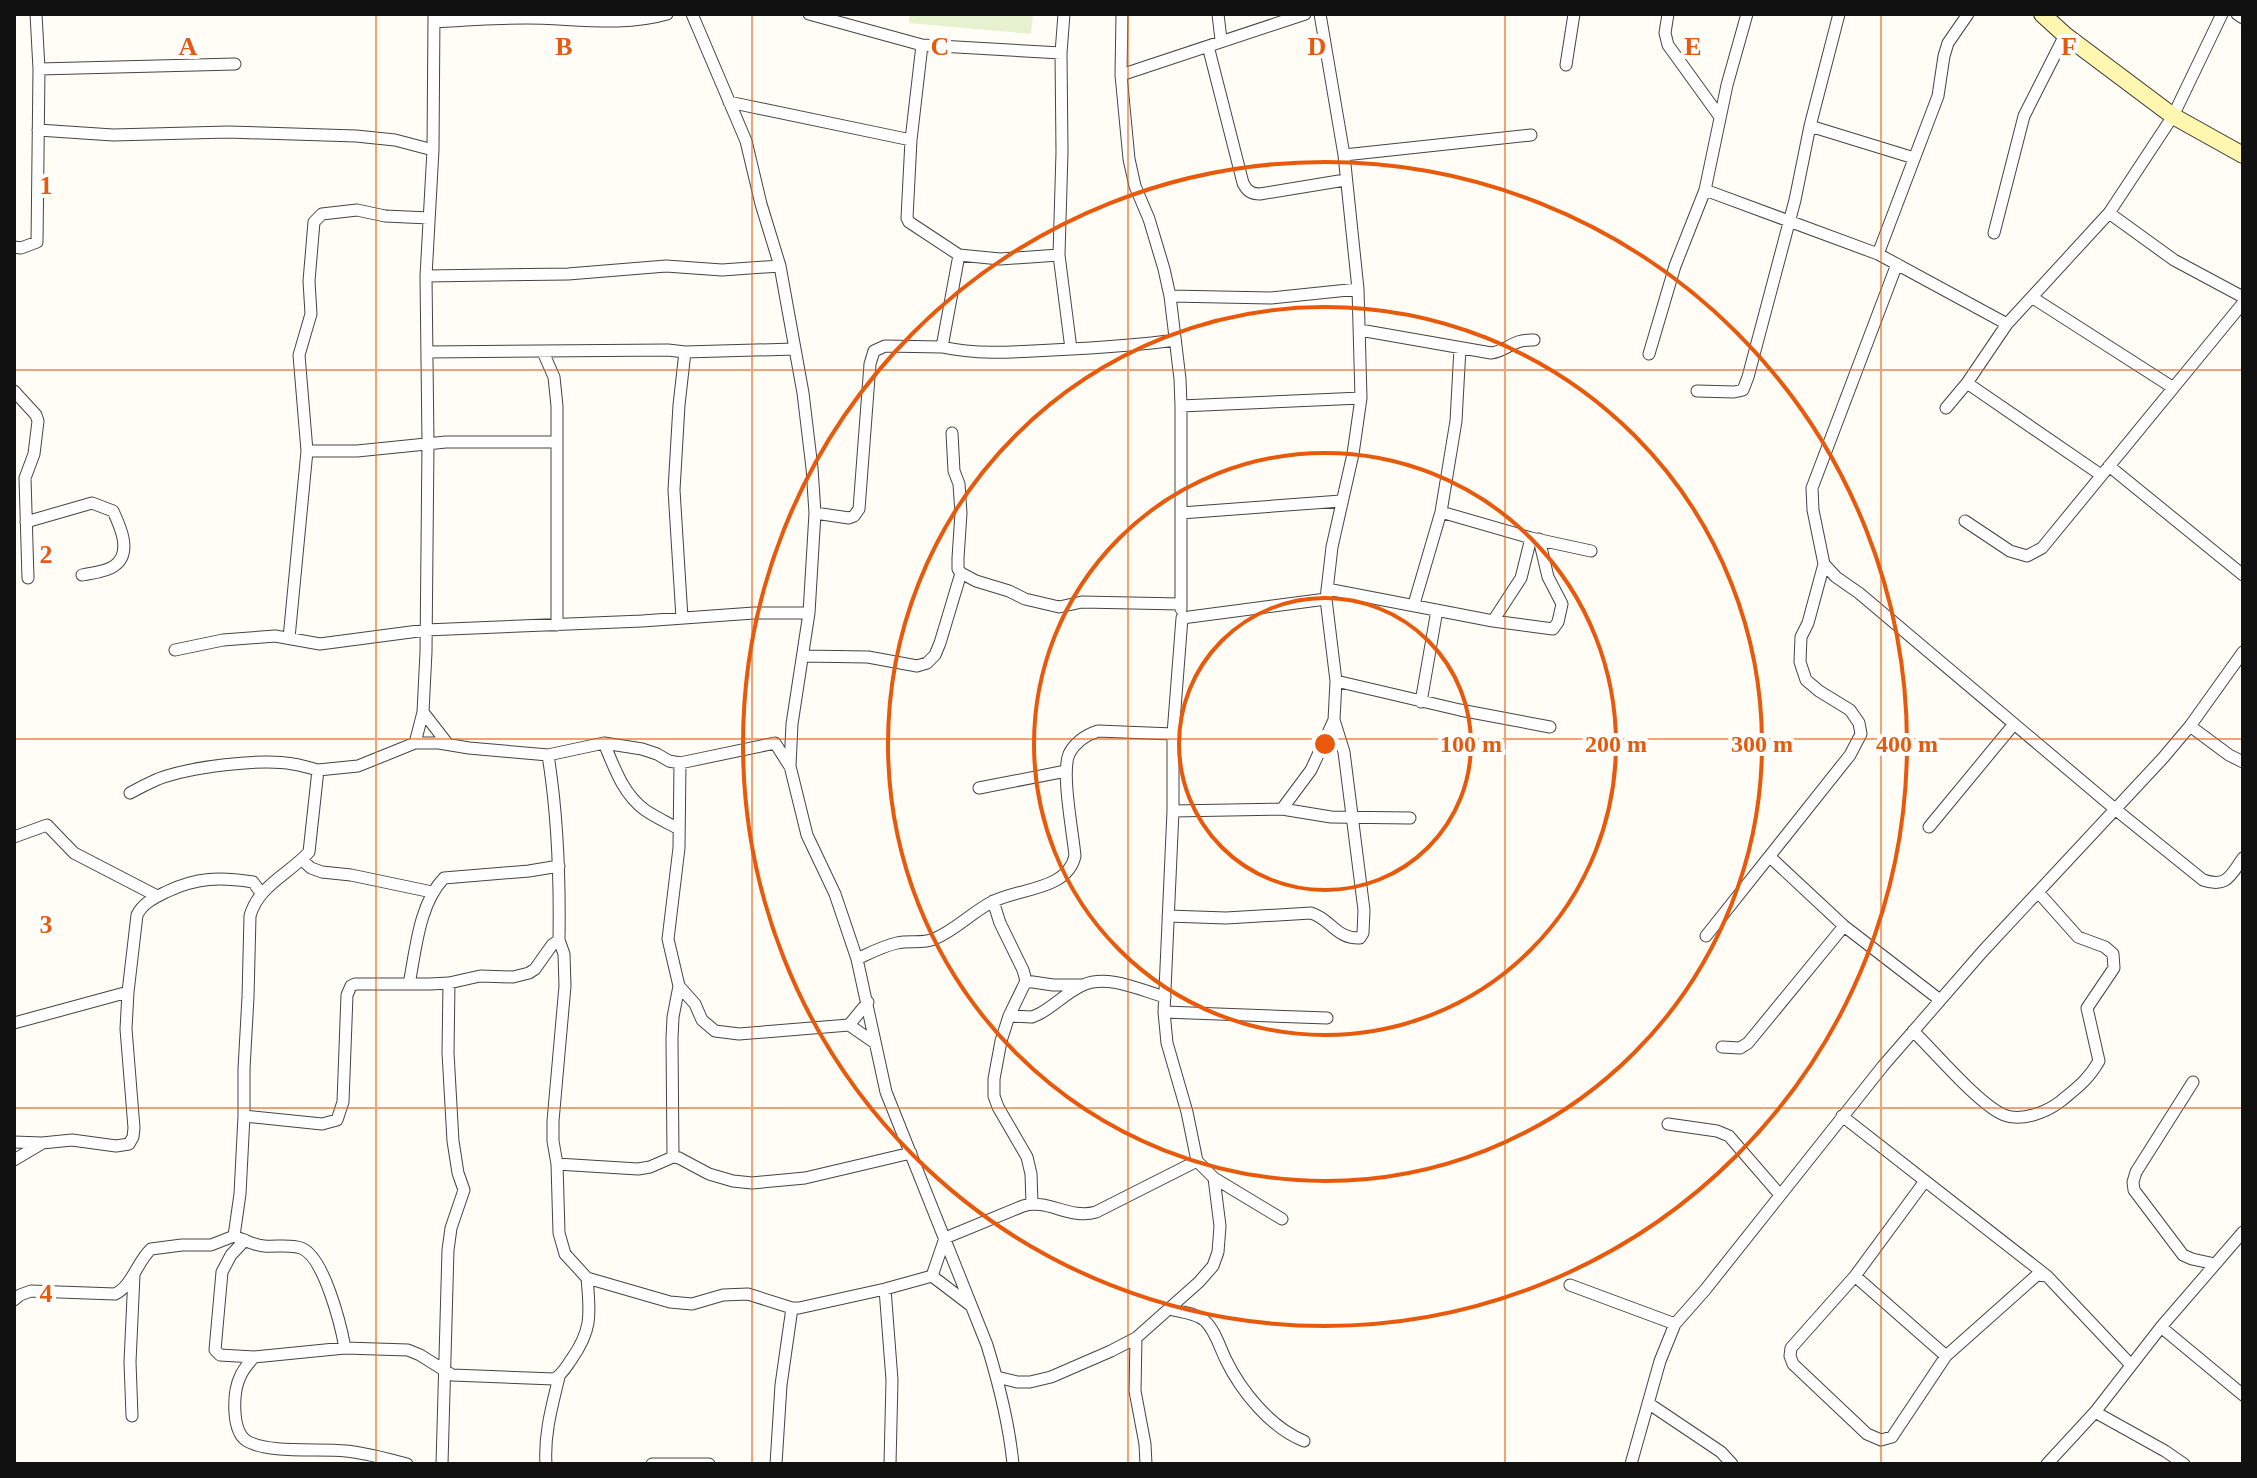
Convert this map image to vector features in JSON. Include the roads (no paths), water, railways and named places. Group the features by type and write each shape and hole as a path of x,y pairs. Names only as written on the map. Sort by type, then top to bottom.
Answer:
{"street":[{"path":"14,247 21,248 37,242 39,69 36,14"},
{"path":"415,743 423,712 426,630 426,276 433,150 434,18 627,21 667,14"},
{"path":"692,14 746,141 780,266 808,438 815,513 809,613 792,724 790,766 807,835 835,894 857,959 886,1092 997,1377 1013,1464"},
{"path":"809,14 922,45 1061,53"},
{"path":"1064,14 1059,255 1071,349"},
{"path":"1122,14 1121,75 1129,159 1135,186 1146,210 1164,269 1180,379 1182,618 1173,734 1173,811 1164,1012 1167,1043 1197,1161 1214,1178 1282,1219"},
{"path":"1218,14 1221,40"},
{"path":"1121,75 1305,14"},
{"path":"1168,916 1226,918 1311,913 1320,916 1345,937 1360,938 1363,933 1364,910 1344,752 1334,720 1336,681 1327,594 1332,547 1353,454 1361,398 1360,330 1344,155 1320,14"},
{"path":"1566,65 1574,14"},
{"path":"1668,14 1665,33 1668,45 1720,117"},
{"path":"1649,354 1675,266 1705,190 1727,85 1747,14"},
{"path":"1697,391 1743,390 1748,377 1839,14"},
{"path":"1878,254 1938,96 1948,43 1968,14"},
{"path":"2042,14 2065,35 2173,116 2243,155"},
{"path":"1946,408 2007,324 2109,213 2173,116 2222,14"},
{"path":"2237,14 2243,18"},
{"path":"1994,233 2024,116 2065,35"},
{"path":"922,45 911,140 909,222 959,255 1000,259 1059,255"},
{"path":"1208,46 1247,190 1260,194 1345,180"},
{"path":"39,69 235,64"},
{"path":"729,102 911,140"},
{"path":"1810,126 1914,158"},
{"path":"38,130 113,135 228,132 356,136 395,140 433,150"},
{"path":"1344,155 1531,135"},
{"path":"1705,190 1878,254 2007,324"},
{"path":"289,638 307,451 299,355 311,314 309,281 314,222 322,214 357,210 385,216 429,218"},
{"path":"1965,521 2010,551 2027,556 2042,548 2243,300 2174,260 2109,213"},
{"path":"942,347 959,255"},
{"path":"1706,936 1850,755 1861,734 1859,723 1850,710 1806,680 1800,662 1801,637 1808,623 1824,564 1813,510 1812,488 1897,264"},
{"path":"426,276 568,274 666,266 722,270 780,266"},
{"path":"1170,296 1271,298 1358,289"},
{"path":"2033,298 2172,387"},
{"path":"1360,330 1497,353 1516,341 1534,340"},
{"path":"815,513 849,518 859,509 870,364 874,351 885,346 942,347 975,352 1071,349 1123,347 1175,340"},
{"path":"1414,604 1441,512 1456,421 1460,348"},
{"path":"427,352 795,349"},
{"path":"543,352 554,377 557,406 557,625"},
{"path":"682,618 674,490 685,352"},
{"path":"1967,383 2105,471 2243,575"},
{"path":"14,391 38,421 34,454 26,472 28,578"},
{"path":"1181,406 1361,398"},
{"path":"952,433 961,513 958,569 961,573 1025,599 1059,607 1082,602 1181,604"},
{"path":"307,451 357,451 428,443 557,442"},
{"path":"1181,513 1341,501"},
{"path":"26,522 92,503 113,511 124,534 118,564 82,575"},
{"path":"1441,512 1535,539 1591,551"},
{"path":"1182,618 1327,594 1414,604 1493,621 1555,628 1562,604 1548,577 1535,539"},
{"path":"1493,621 1521,578 1535,539"},
{"path":"1824,564 2203,880 2216,884 2226,881 2243,858"},
{"path":"803,656 868,657 917,666 927,663 940,643 961,573"},
{"path":"1421,702 1437,610"},
{"path":"175,650 223,640 275,636 320,644 426,630 754,613 809,613"},
{"path":"1631,1464 1660,1361 1675,1324 1913,1031 2163,758 2243,652"},
{"path":"1336,681 1421,702 1550,727"},
{"path":"423,712 447,743"},
{"path":"1282,809 1311,770 1334,720"},
{"path":"130,793 159,779 208,768 264,763 291,763 318,770 358,766 415,743 447,743 548,755 604,743 642,749 680,763 775,743 792,724"},
{"path":"1929,827 2014,724"},
{"path":"2190,726 2243,762"},
{"path":"857,959 894,944 925,942 935,938 993,901 1061,877 1073,867 1075,856 1066,771 1069,755 1078,741 1098,731 1173,734"},
{"path":"604,743 624,788 633,799 679,829"},
{"path":"775,743 790,766"},
{"path":"548,755 556,813 559,940 564,954 565,986 553,1141 561,1244 565,1254 587,1278 680,1304 700,1303 732,1293 748,1294 799,1308 932,1276"},
{"path":"673,1157 672,1038 679,986 668,939 679,829 680,763"},
{"path":"318,770 314,785 311,847 302,860 261,893 253,906 249,927 240,1238 222,1272 215,1350 220,1355 254,1357 345,1348 408,1350 456,1375 549,1380 559,1377"},
{"path":"979,788 1066,771"},
{"path":"1173,811 1282,809 1306,814 1410,818"},
{"path":"14,837 47,825 74,853 157,896"},
{"path":"1770,857 1844,926 1940,1000"},
{"path":"302,860 322,872 432,892"},
{"path":"409,984 432,892 444,878 559,866"},
{"path":"14,1142 72,1140 123,1146 129,1144 133,1137 133,1112 127,1060 128,992 137,915 142,906 157,896 186,883 206,879 253,882 261,893"},
{"path":"1913,1031 1983,1101 2005,1116 2035,1116 2052,1108 2087,1080 2099,1061 2087,1008 2114,968 2113,954 2105,947 2078,937 2038,892"},
{"path":"993,901 1026,981 1009,1016 998,1052 994,1096 1027,1157 1032,1203"},
{"path":"1722,1047 1740,1048 1748,1043 1844,926"},
{"path":"244,1116 322,1124 337,1120 343,1102 348,989 355,984 449,983 480,976 513,977 535,969 559,940"},
{"path":"1026,981 1053,985 1117,983 1165,997"},
{"path":"442,1464 448,1250 451,1228 464,1190 453,1141 448,1053 449,983"},
{"path":"1009,1016 1032,1017 1082,985"},
{"path":"679,986 695,1004 702,1020 715,1031 739,1034 849,1025 875,1043"},
{"path":"14,1023 128,992"},
{"path":"849,1025 868,1002"},
{"path":"1164,1012 1327,1018"},
{"path":"2193,1082 2136,1172 2133,1182 2134,1190 2183,1255 2215,1264"},
{"path":"1842,1116 2047,1276 2131,1365"},
{"path":"1668,1124 1717,1131 1729,1136 1780,1195"},
{"path":"14,1160 42,1143"},
{"path":"557,1164 638,1169 673,1157 709,1174 752,1183 805,1178 911,1153"},
{"path":"932,1276 945,1238 964,1229 1032,1203 1086,1215 1197,1161"},
{"path":"997,1377 1030,1382 1051,1377 1111,1351 1136,1338 1199,1282 1216,1259 1220,1226 1214,1178"},
{"path":"1925,1181 1855,1276 1791,1348 1793,1364 1867,1434 1881,1440 1892,1437 1946,1356 2024,1285 2037,1275 2047,1276"},
{"path":"2047,1464 2095,1412 2161,1327 2243,1232"},
{"path":"14,1300 31,1291 115,1294 121,1292 147,1252 156,1247 211,1245 240,1238 260,1246 297,1247 309,1252 337,1310 345,1348"},
{"path":"132,1416 130,1362 135,1270"},
{"path":"932,1276 971,1306"},
{"path":"1855,1276 1946,1356"},
{"path":"546,1464 547,1435 559,1377 588,1332 587,1278"},
{"path":"1570,1285 1675,1324"},
{"path":"885,1289 892,1380 890,1464"},
{"path":"776,1464 781,1385 792,1308"},
{"path":"1169,1309 1203,1319 1211,1328 1242,1390 1289,1434 1304,1441"},
{"path":"2161,1327 2243,1395"},
{"path":"1136,1338 1135,1391 1146,1464"},
{"path":"254,1357 241,1373 237,1386 235,1417 245,1440 287,1449 407,1464"},
{"path":"1648,1403 1721,1452 1732,1464"},
{"path":"2095,1412 2184,1464"},
{"path":"652,1464 709,1464"}]}
